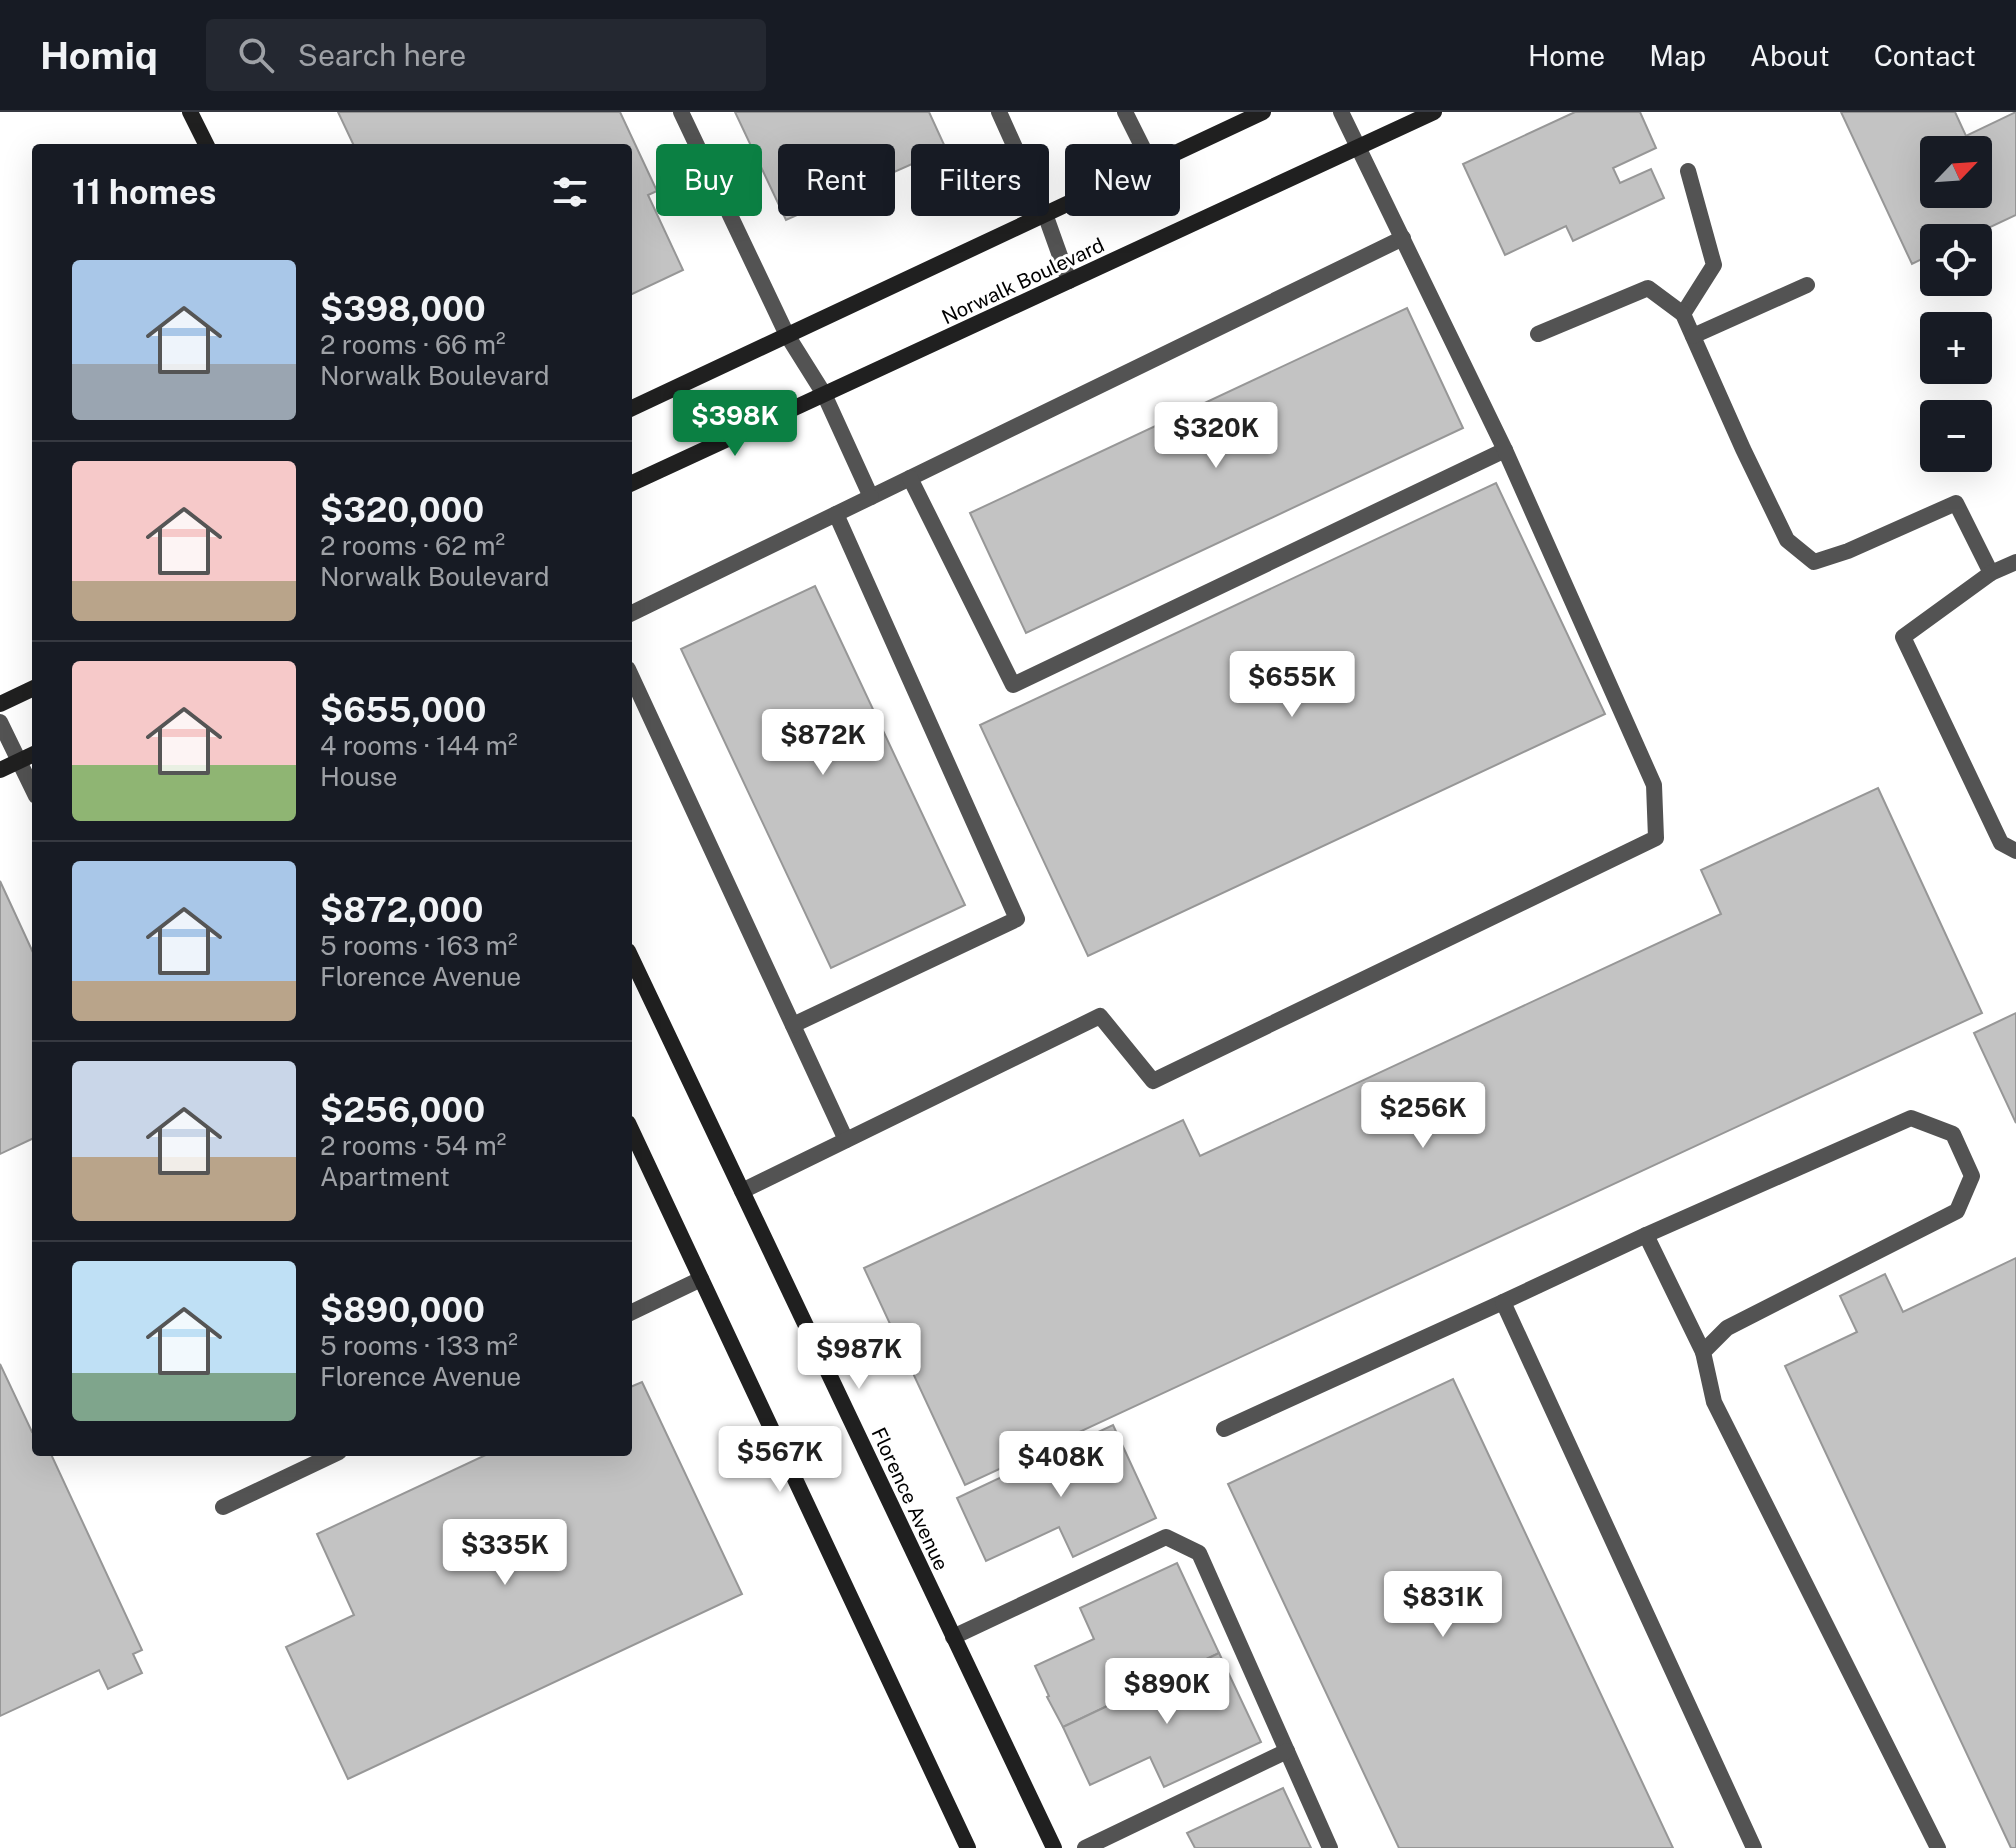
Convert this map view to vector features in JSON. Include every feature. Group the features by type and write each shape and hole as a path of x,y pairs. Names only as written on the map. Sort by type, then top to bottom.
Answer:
{"main road":[{"path":"190,112 206,144"},
{"path":"1180,151 1263,112"},
{"name":"Norwalk Boulevard","path":"632,483 1434,112"},
{"path":"632,408 1041,216"},
{"path":"0,704 32,689"},
{"path":"0,770 32,755"},
{"name":"Florence Avenue","path":"632,959 1054,1848"},
{"path":"632,1132 968,1848"}],"lane":[{"path":"681,112 787,335 824,394 871,497"},
{"path":"999,112 1013,144"},
{"path":"1125,112 1141,144"},
{"path":"742,1191 1100,1016 1153,1081 1656,838 1654,785 1505,450 1341,112"},
{"path":"1683,314 1714,265 1688,171"},
{"path":"1046,216 1069,281"},
{"path":"632,613 1403,238"},
{"path":"1693,336 1807,285"},
{"path":"1538,334 1648,288 1683,314 1787,540 1814,562 1848,551 1956,503 1991,573"},
{"path":"910,478 1013,685 1505,450"},
{"path":"793,1025 1017,919 836,514"},
{"path":"2016,562 1991,573 1903,637 2001,843 2016,851"},
{"path":"632,678 846,1140"},
{"path":"0,722 32,788"},
{"path":"1224,1429 1646,1235 1911,1118 1953,1134 1972,1176 1957,1211 1727,1328 1703,1352"},
{"path":"1646,1235 1703,1352 1714,1402 1938,1848"},
{"path":"632,1312 701,1279"},
{"path":"1503,1302 1754,1848"},
{"path":"223,1507 331,1456"},
{"path":"953,1637 1166,1537 1199,1553 1330,1848"},
{"path":"1085,1848 1287,1751"}],"building":[{"path":"338,112 620,112 656,189 648,195 656,216 683,270 632,294 632,144 353,144"},
{"path":"735,112 929,112 944,144 911,144 911,165 895,172 895,144 778,144 778,203 762,169 762,144 750,144"},
{"path":"1575,112 1640,112 1656,148 1613,168 1620,183 1651,169 1664,198 1573,241 1566,226 1505,255 1463,164"},
{"path":"1841,112 1955,112 1966,136 2016,112 2016,215 1992,226 1920,224 1920,260 1912,264"},
{"path":"1407,308 1463,428 1026,633 970,513"},
{"path":"1496,483 1605,714 1088,956 980,725"},
{"path":"815,586 965,905 831,968 681,649"},
{"path":"1878,788 1982,1013 965,1485 864,1268 1183,1120 1200,1156 1721,914 1701,870"},
{"path":"0,881 32,950 32,1139 0,1154"},
{"path":"2016,1013 2016,1123 1974,1033"},
{"path":"2016,1258 2016,1848 2011,1848 1785,1366 1857,1332 1840,1296 1885,1274 1903,1312"},
{"path":"0,1364 32,1432 32,1456 52,1456 142,1650 133,1654 142,1673 108,1689 99,1670 0,1716"},
{"path":"1453,1379 1673,1848 1399,1848 1228,1484"},
{"path":"642,1382 742,1594 348,1779 286,1647 354,1615 317,1534 483,1456 632,1456 632,1386"},
{"path":"1113,1425 1156,1518 1073,1557 1059,1527 986,1561 957,1498"},
{"path":"1177,1563 1219,1653 1063,1727 1035,1666 1094,1639 1080,1608"},
{"path":"1219,1653 1261,1742 1164,1787 1150,1757 1090,1785 1063,1727"},
{"path":"1283,1788 1311,1848 1195,1848 1187,1833"}]}
